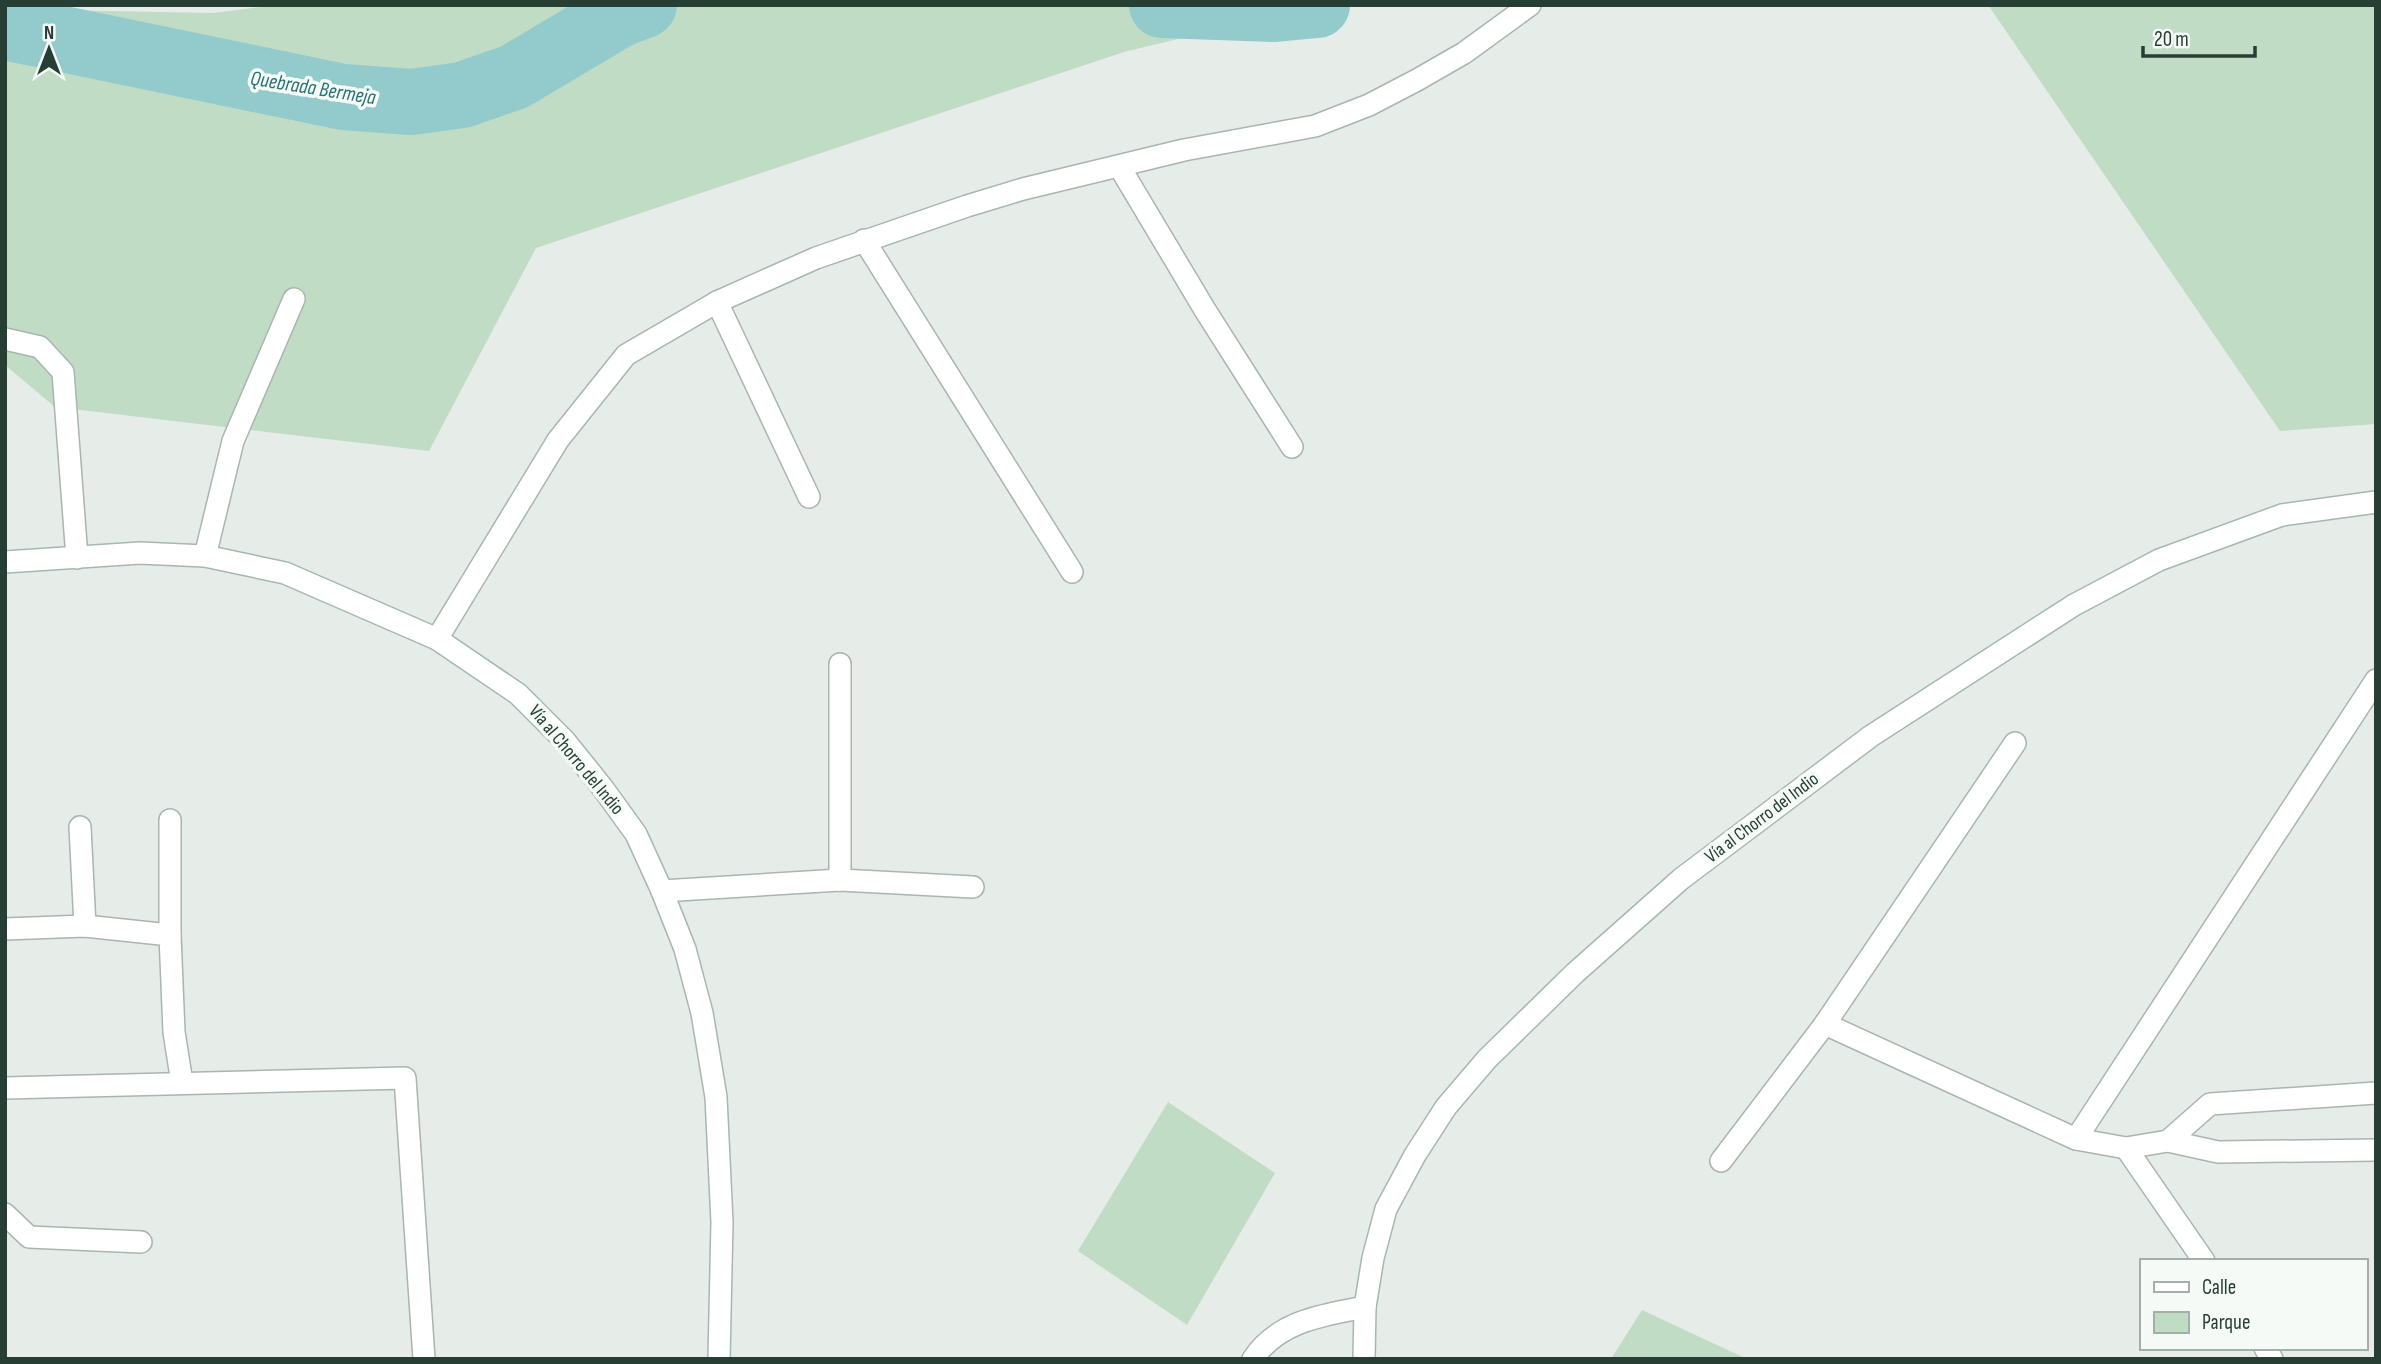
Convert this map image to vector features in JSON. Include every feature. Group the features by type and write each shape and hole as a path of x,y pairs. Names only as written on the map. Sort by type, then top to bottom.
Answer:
{"street":[{"path":"437,639 558,440 626,355 717,302 864,240 978,202 1218,143 1261,138 1315,126 1369,105 1417,80 1464,53 1530,5"},
{"path":"1119,166 1205,310 1292,447"},
{"path":"864,240 1072,572"},
{"path":"205,555 233,441 294,299"},
{"path":"717,302 809,497"},
{"path":"5,339 40,347 63,372 77,558"},
{"name":"Vía al Chorro del Indio","path":"1364,1359 1362,1341 1365,1307 1373,1258 1386,1209 1415,1155 1446,1107 1487,1059 1566,982 1681,879 1871,736 2074,605 2158,560 2282,515 2376,502"},
{"name":"Vía al Chorro del Indio","path":"5,562 140,553 205,555 285,573 437,639 519,694 565,741 602,786 636,834 685,949 702,1013 716,1097 722,1222 719,1359"},
{"path":"840,664 840,880"},
{"path":"2076,1139 2376,680"},
{"path":"1721,1161 1825,1024 2015,743"},
{"path":"170,820 170,934 174,1032 182,1083"},
{"path":"80,827 85,926"},
{"path":"662,891 840,880 973,887"},
{"path":"5,929 85,926 170,934"},
{"path":"1825,1024 2076,1139 2126,1148 2168,1141 2218,1152 2376,1150"},
{"path":"5,1088 405,1078 424,1359"},
{"path":"2168,1141 2210,1104 2376,1093"},
{"path":"2126,1148 2203,1259"},
{"path":"5,1214 29,1237 141,1242"},
{"path":"1253,1359 1282,1330 1316,1316 1365,1307"}],"green space":[{"path":"276,5 1318,5 1124,52 536,248 429,451 55,407 5,365 5,9 214,13"},
{"path":"1988,5 2376,5 2376,424 2280,431"},
{"path":"1168,1102 1275,1173 1187,1325 1078,1251"},
{"path":"1642,1310 1747,1359 1611,1359"}],"waterway":[{"name":"Quebrada Bermeja","path":"5,27 343,97 411,102 462,95 514,77 620,14 644,5"},
{"name":"Quebrada Bermeja","path":"1162,5 1275,9 1317,5"}]}
